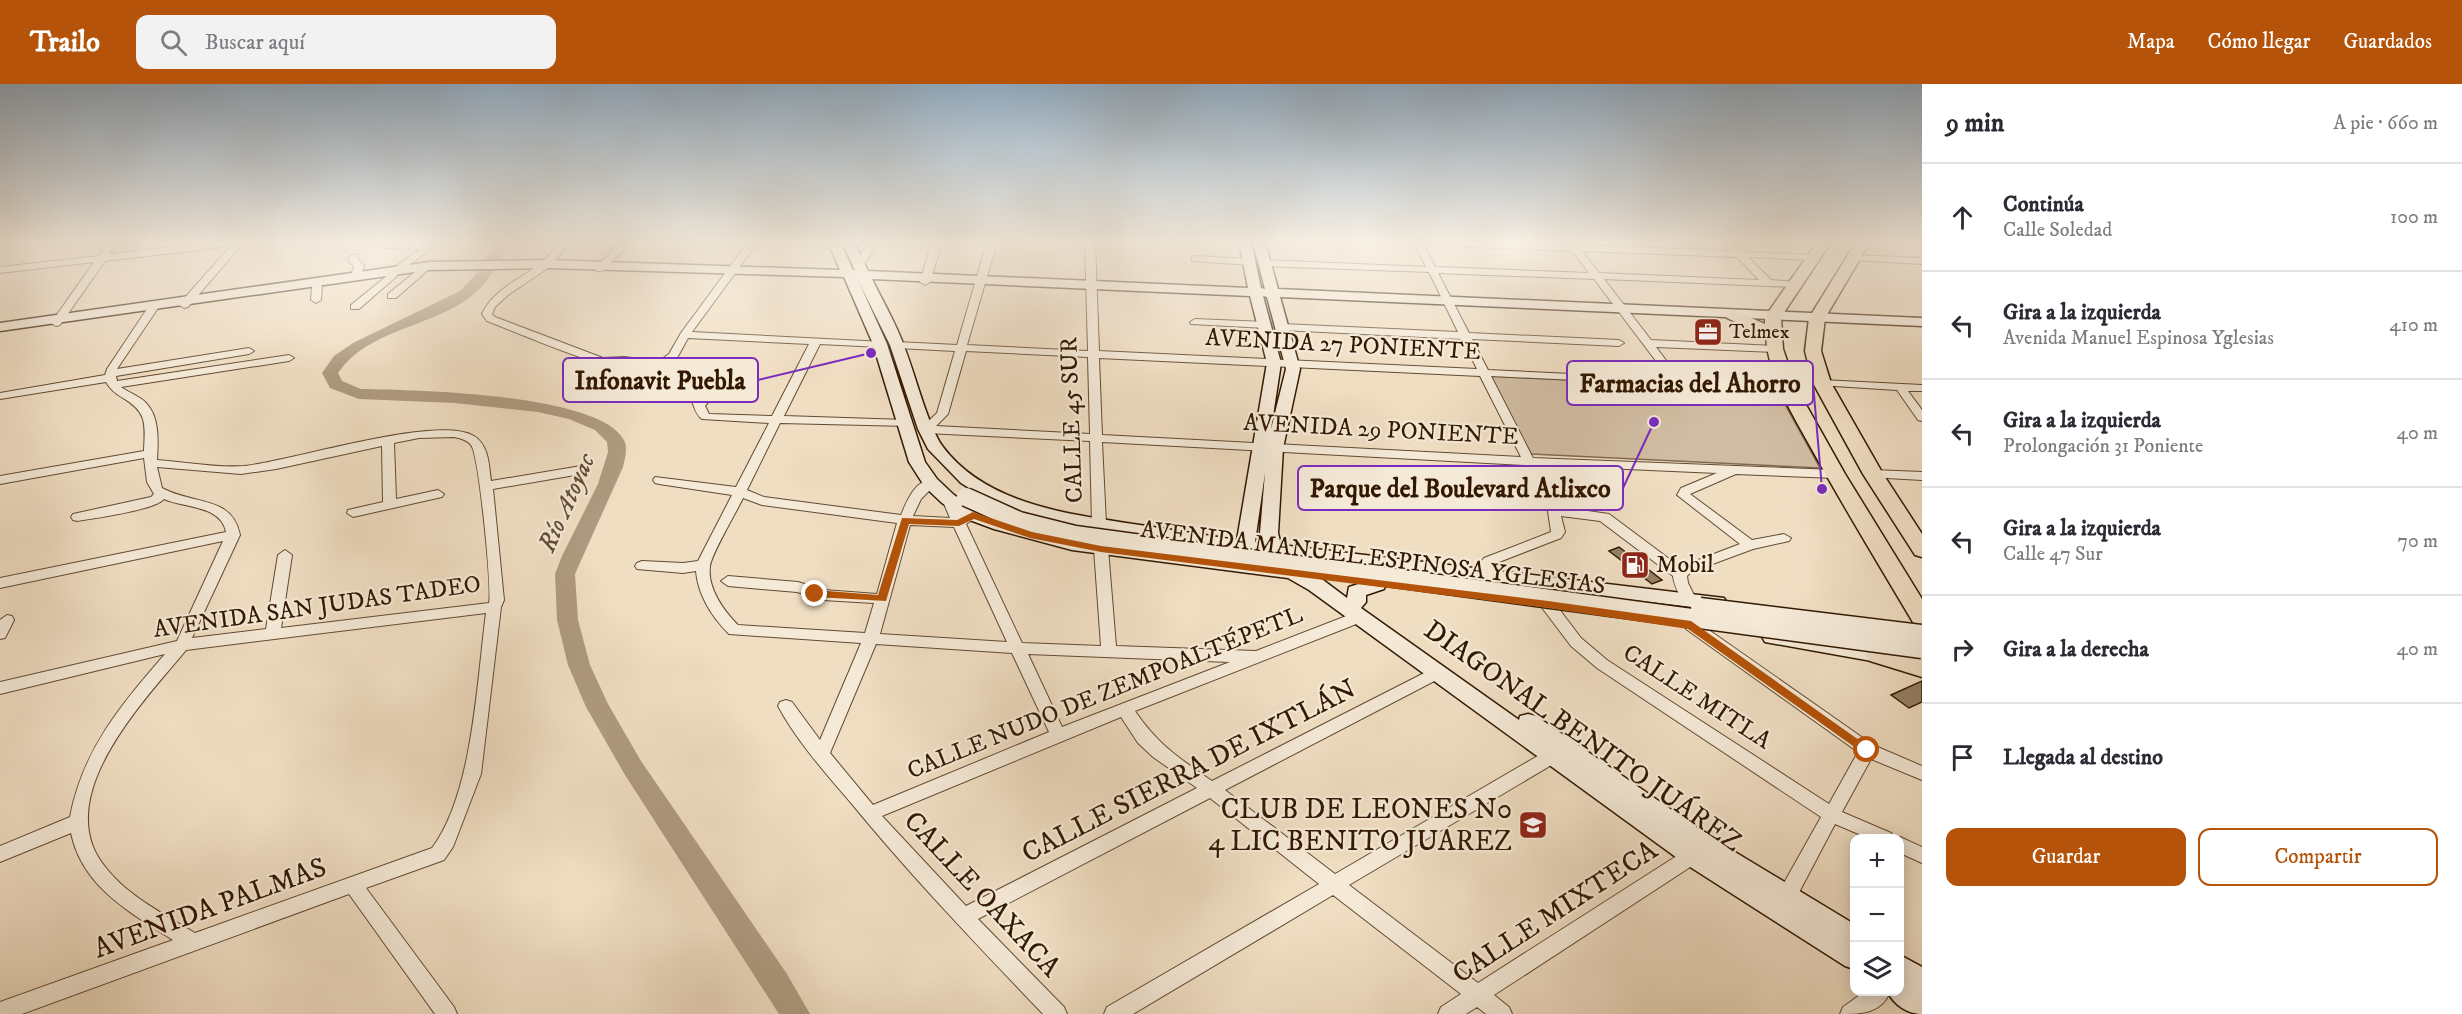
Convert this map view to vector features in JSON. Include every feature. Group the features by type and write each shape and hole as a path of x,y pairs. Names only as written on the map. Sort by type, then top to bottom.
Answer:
{"main road":[{"path":"185,303 296,285"},
{"path":"0,329 320,285"},
{"path":"860,285 906,424 936,472 962,496 984,508 1030,526 1086,537 1922,649"},
{"name":"AVENIDA MANUEL ESPINOSA YGLESIAS","path":"863,285 897,345 926,429 936,449 967,479 996,497 1020,506 1099,524 1273,552 1309,570 1377,584 1691,625 1922,662"},
{"path":"1054,285 1286,293 1448,303 1733,315 1774,333 1816,318 1922,322"},
{"path":"1254,285 1266,325 1274,363 1267,447 1269,533 1273,552"},
{"path":"1245,547 1267,447 1293,369 1269,285"},
{"path":"1792,285 1774,333 1787,387 1835,474 1922,618"},
{"path":"1836,285 1816,318 1812,351 1821,383 1873,474 1922,549"},
{"name":"AVENIDA MANUEL ESPINOSA YGLESIAS","path":"906,424 908,440 916,462 931,483 962,496 966,519 1101,549 1309,570 1488,576 1922,625"},
{"path":"936,449 962,496 1036,520 1096,531 1922,634"},
{"path":"1269,533 1309,570"},
{"name":"DIAGONAL BENITO JUÁREZ","path":"1245,547 1309,570 1439,672 1692,856 1850,955"},
{"path":"1358,609 1356,592 1377,584"},
{"path":"1748,606 1762,636"},
{"name":"DIAGONAL BENITO JUÁREZ","path":"1358,609 1707,847 1850,935"},
{"path":"1878,656 1922,668"},
{"path":"1904,969 1922,982"},
{"path":"1904,993 1922,1006"}],"street":[{"path":"58,321 82,285"},
{"path":"185,303 201,285"},
{"path":"355,307 380,285"},
{"path":"392,296 405,285"},
{"path":"517,285 496,299 489,308 488,314 491,319 499,324 599,360 688,387 694,392 702,414 706,417 906,424"},
{"path":"662,364 673,356 685,334 722,285"},
{"path":"926,429 942,414 979,285"},
{"path":"1439,285 1554,511 1558,532 1556,535 1490,561 1485,566 1488,576"},
{"path":"1604,285 1663,363"},
{"path":"316,300 317,286"},
{"name":"CALLE 45 SUR","path":"1089,287 1099,524"},
{"path":"111,379 154,307"},
{"path":"1195,322 1266,325"},
{"path":"1282,327 1619,344"},
{"path":"1648,343 1774,333"},
{"path":"685,334 880,344"},
{"path":"816,341 703,565 705,585 725,622 734,630 1018,648 1256,657"},
{"name":"AVENIDA 27 PONIENTE","path":"897,345 1787,387"},
{"path":"111,379 249,351"},
{"path":"0,396 111,379 290,358"},
{"path":"599,360 662,364 685,372 706,389 708,395 700,404"},
{"path":"111,379 146,410 151,429 154,485 162,493 181,501 213,508 228,519 232,525 233,535 182,645 124,713 94,764 83,794 78,822 82,842 98,873 122,897 194,943"},
{"path":"1821,383 1922,388"},
{"path":"1900,387 1922,418"},
{"name":"AVENIDA 29 PONIENTE","path":"926,429 1096,436 1527,461 1835,474"},
{"path":"0,480 152,458 241,470 276,465 388,440 437,432 455,433 468,437 476,443 480,451 486,486 495,604"},
{"path":"388,440 390,505"},
{"path":"1736,469 1685,491 1683,495 1750,545"},
{"path":"486,486 581,470"},
{"path":"1873,474 1922,476"},
{"path":"659,480 740,492 762,501 905,520 966,519 1018,648 1058,735"},
{"path":"821,756 871,638 905,520 915,498 931,483"},
{"path":"78,517 147,503 156,500 162,493"},
{"path":"353,513 438,494"},
{"path":"1554,511 1604,517 1680,574 1681,583 1689,599"},
{"path":"0,583 233,535"},
{"path":"1680,574 1686,569 1750,545 1784,538"},
{"path":"1101,549 1109,650"},
{"path":"273,633 285,555"},
{"path":"642,566 703,565"},
{"path":"728,581 798,587 823,595 882,599"},
{"name":"AVENIDA SAN JUDAS TADEO","path":"0,688 182,645 495,604"},
{"name":"AVENIDA PALMAS","path":"0,1011 438,854 447,842 473,774 495,604"},
{"name":"CALLE MITLA","path":"1548,605 1576,642 1602,664 1832,815 1876,834"},
{"name":"CALLE NUDO DE ZEMPOALTÉPETL","path":"869,814 1058,735 1256,657 1358,609"},
{"path":"0,634 7,620"},
{"path":"1691,625 1867,750 1922,773"},
{"name":"CALLE SIERRA DE IXTLÁN","path":"963,917 1439,672"},
{"name":"CALLE OAXACA","path":"786,706 821,756 869,814 963,917 1057,1014"},
{"path":"1125,710 1144,738 1159,752 1212,790 1502,1014"},
{"path":"1787,896 1867,750"},
{"path":"1114,1014 1554,755"},
{"path":"0,854 78,822"},
{"path":"1904,847 1922,855"},
{"name":"CALLE MIXTECA","path":"1448,1014 1692,856"},
{"path":"354,885 447,1014"},
{"path":"1850,1014 1875,996"}],"shaded area":[{"path":"1490,376 1777,390 1820,468 1531,454"}],"building":[{"name":"Mobil","path":"1619,547 1662,580 1652,584 1609,551"},
{"path":"1922,681 1922,702 1909,708 1891,695"}],"waterway":[{"name":"Río Atoyac","path":"474,285 451,303 358,346 339,359 330,373 335,384 359,394 455,398 538,407 574,416 601,427 616,441 617,452 614,467 565,574 568,620 579,665 598,707 633,768 796,1014"}],"place":[{"name":"Telmex","path":"1708,332"},
{"name":"Infonavit Puebla","path":"871,353"},
{"name":"Parque del Boulevard Atlixco","path":"1654,422"},
{"name":"Farmacias del Ahorro","path":"1822,489"},
{"name":"Mobil","path":"1635,565"},
{"name":"CLUB DE LEONES N0 4 LIC BENITO JUAREZ","path":"1533,825"}],"route":[{"path":"815,594 882,599 905,520 959,523 973,515 1030,534 1101,549 1691,625 1867,750"}]}
